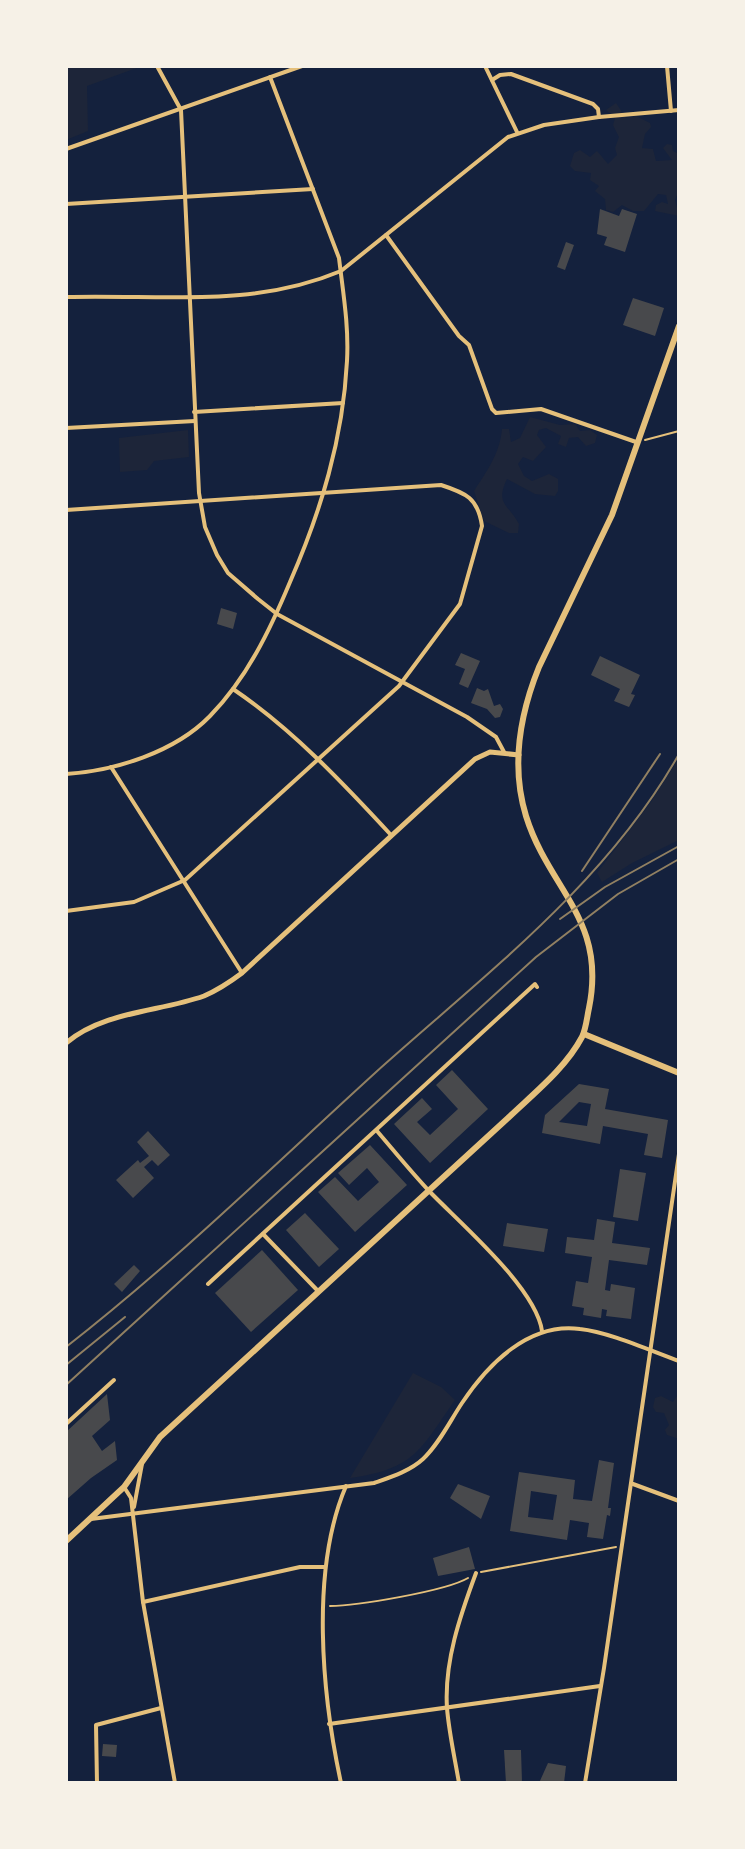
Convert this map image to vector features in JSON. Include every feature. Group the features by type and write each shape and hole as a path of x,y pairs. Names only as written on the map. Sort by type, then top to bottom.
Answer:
{"main road":[{"path":"66,1541 124,1487 160,1437 552,1075 584,1034 594,973 591,948 582,921 534,836 526,815 520,788 521,728 530,689 612,515 679,326"},
{"path":"584,1034 679,1073"}],"street":[{"path":"157,66 181,110 194,412 200,501 210,542 228,573 277,614 467,717 496,737 504,752"},
{"path":"66,149 302,66"},
{"path":"485,66 517,133"},
{"path":"667,66 671,111"},
{"path":"492,80 511,74 593,104 598,109 599,117"},
{"path":"66,774 111,767 155,751 208,718 253,660 277,614 326,491 344,402 347,325 341,271 339,258 270,77"},
{"path":"66,297 244,297 321,280 341,271 487,152 517,133 544,125 599,117 679,110"},
{"path":"66,204 313,189"},
{"path":"386,235 459,336 469,345 496,413 541,409 638,442"},
{"path":"194,412 344,402"},
{"path":"66,428 195,421"},
{"path":"66,510 441,485 467,493 480,513 482,526 460,604 403,683 185,880 134,902 66,911"},
{"path":"233,689 318,760 391,835"},
{"path":"66,1031 68,1042 101,1023 206,995 224,987 475,759 490,752 519,755"},
{"path":"111,767 242,973"},
{"path":"208,1284 535,984 537,987"},
{"path":"377,1131 429,1190 479,1239 534,1305 542,1331"},
{"path":"585,1783 679,1154"},
{"path":"263,1234 318,1291"},
{"path":"91,1519 374,1483 408,1470 425,1457 464,1400 493,1365 542,1331 583,1329 679,1361"},
{"path":"66,1424 114,1380"},
{"path":"133,1513 142,1463"},
{"path":"632,1483 679,1501"},
{"path":"341,1783 329,1724 324,1606 325,1567 346,1486"},
{"path":"124,1487 131,1498 143,1602 175,1783"},
{"path":"143,1602 300,1567 325,1567"},
{"path":"459,1783 447,1708 451,1660 459,1620 476,1573"},
{"path":"329,1724 601,1686"},
{"path":"97,1783 96,1725 162,1708"}],"path":[{"path":"638,442 679,431"},
{"path":"324,1606 355,1605 408,1595 462,1581 476,1573 621,1546"}],"shaded area":[{"path":"66,66 142,66 87,86 88,131 66,140"},
{"path":"616,103 626,118 636,116 650,123 642,148 653,149 656,161 672,160 663,148 667,144 672,145 673,151 679,154 679,190 675,200 679,216 655,211 656,205 662,202 668,204 666,195 658,194 644,211 633,211 622,205 613,212 606,210 605,199 595,191 599,186 590,180 591,173 575,171 570,166 574,153 580,150 590,157 597,151 608,164 617,155 615,148 619,137 613,125 615,118 606,110"},
{"path":"530,417 560,425 575,424 580,431 590,430 597,435 595,443 586,446 578,437 569,438 566,447 558,444 561,436 546,428 539,430 537,435 546,447 533,461 523,457 518,464 524,476 532,481 549,474 558,479 558,491 555,496 535,494 507,479 502,494 504,503 519,524 518,533 509,533 484,521 474,491 496,454 502,429 509,429 511,442 520,438"},
{"path":"188,430 189,457 154,461 147,470 120,472 119,438"},
{"path":"679,758 679,840 602,882 597,873 651,802"},
{"path":"413,1373 441,1387 455,1400 424,1444 403,1463 350,1478"},
{"path":"679,1393 679,1439 667,1435 665,1430 669,1425 664,1413 656,1412 653,1407 655,1398 661,1396 673,1402"}],"building":[{"path":"600,209 619,216 622,209 637,214 625,252 604,245 607,237 597,234"},
{"path":"566,242 574,245 565,270 557,267"},
{"path":"633,298 664,308 655,336 623,325"},
{"path":"221,608 237,613 233,629 217,624"},
{"path":"461,653 480,661 468,688 459,684 465,669 455,665"},
{"path":"600,656 640,675 629,707 614,701 620,689 591,675"},
{"path":"477,688 488,689 494,706 500,704 503,709 500,717 495,718 487,709 471,703"},
{"path":"452,1070 488,1109 430,1163 394,1124 422,1098 432,1109 417,1122 430,1135 458,1109 436,1085"},
{"path":"579,1084 609,1089 605,1109 668,1120 662,1158 644,1155 648,1134 603,1126 600,1144 542,1133 545,1115","holes":["579,1102 591,1104 587,1126 559,1122"]},
{"path":"148,1131 170,1155 158,1166 152,1160 144,1167 154,1178 133,1198 116,1180 138,1160 140,1163 149,1156 137,1142"},
{"path":"370,1145 407,1185 355,1232 318,1192 335,1177 358,1201 379,1182 367,1168 349,1185 338,1173"},
{"path":"620,1169 646,1173 638,1221 613,1217"},
{"path":"305,1213 339,1249 319,1267 286,1230"},
{"path":"597,1219 615,1222 612,1243 650,1248 647,1265 609,1260 605,1290 610,1291 611,1284 635,1288 631,1319 606,1316 607,1310 602,1309 601,1318 583,1315 584,1308 572,1306 576,1281 588,1283 592,1257 565,1253 567,1237 594,1240"},
{"path":"507,1223 548,1229 544,1252 503,1246"},
{"path":"262,1250 298,1290 251,1332 215,1293"},
{"path":"134,1265 140,1271 122,1292 114,1284"},
{"path":"107,1394 110,1420 92,1436 102,1451 115,1441 117,1460 66,1500 66,1432"},
{"path":"599,1460 614,1463 608,1508 611,1508 610,1516 607,1515 603,1539 587,1537 589,1523 570,1520 567,1540 510,1531 519,1472 575,1480 573,1499 592,1501","holes":["531,1491 557,1495 553,1520 528,1517"]},
{"path":"458,1484 490,1496 481,1519 450,1498"},
{"path":"469,1547 475,1569 438,1576 433,1558"},
{"path":"103,1744 117,1745 116,1757 102,1756"},
{"path":"504,1750 521,1750 522,1783 506,1783"},
{"path":"548,1763 566,1766 564,1783 539,1783"}],"railway":[{"path":"582,871 660,754"},
{"path":"66,1347 185,1247 540,926 616,845 679,754"},
{"path":"560,919 605,887 679,846"},
{"path":"66,1385 536,957 618,894 679,859"},
{"path":"66,1365 125,1317"}]}
